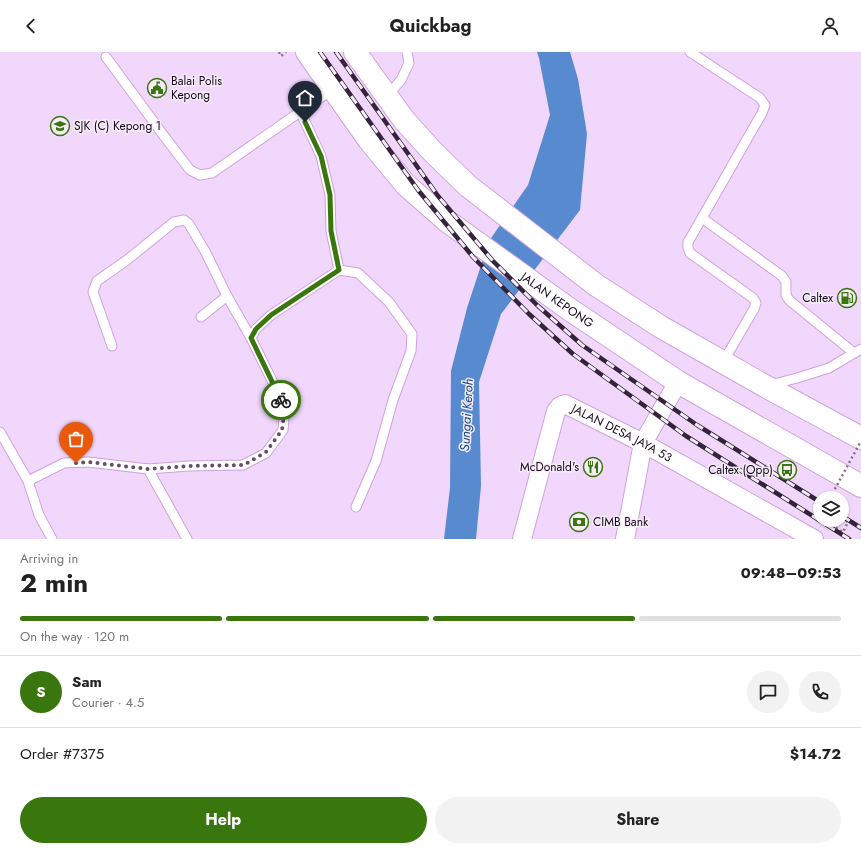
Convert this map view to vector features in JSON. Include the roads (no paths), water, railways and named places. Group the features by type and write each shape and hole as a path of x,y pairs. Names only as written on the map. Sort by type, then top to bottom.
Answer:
{"main road":[{"name":"JALAN KEPONG","path":"307,52 369,140 406,185 447,221 569,309 678,382 861,486"},
{"path":"355,52 404,120 433,152 468,186 596,285 661,327 861,438"}],"street":[{"path":"625,539 643,443 678,382"},
{"name":"JALAN DESA JAYA 53","path":"522,539 556,411 560,406 565,404 643,443 809,536"}],"lane":[{"path":"387,96 401,80 409,63 406,52"},
{"path":"690,52 760,98 765,105 762,113 688,242 690,253 753,298 756,303 723,362"},
{"path":"106,57 190,170 200,175 212,173 333,89"},
{"path":"300,111 321,156 330,195 331,231 339,270"},
{"path":"702,218 782,276 786,282 786,295 789,300 858,351 829,368 798,378 765,386"},
{"path":"28,481 64,463 88,462 148,469 189,466 244,465 266,452 282,430 285,407 251,338 206,253 189,224 184,220 174,222 127,260 97,281 93,292 112,346"},
{"path":"251,338 256,329 271,315 339,270 358,273 389,302 412,334 411,351 393,400 376,461 356,507"},
{"path":"200,317 228,296"},
{"path":"0,432 28,481 39,515 52,539"},
{"path":"148,469 187,539"}],"water":[{"name":"Sungai Keroh","path":"537,52 570,52 578,79 587,134 580,210 501,314 479,382 481,486 476,539 444,539 450,488 451,371 467,308 489,241 528,185 550,115"}],"railway":[{"path":"320,52 418,190 473,257 529,314 573,354 686,436 849,539"},
{"path":"336,52 438,196 493,261 538,306 582,345 697,425 813,498"},
{"path":"849,520 861,528"}],"place":[{"name":"Balai Polis Kepong","path":"157,88"},
{"name":"SJK (C) Kepong 1","path":"60,126"},
{"name":"Caltex","path":"847,298"},
{"name":"McDonald's","path":"593,467"},
{"name":"Caltex (Opp)","path":"787,470"},
{"name":"CIMB Bank","path":"579,522"}]}
